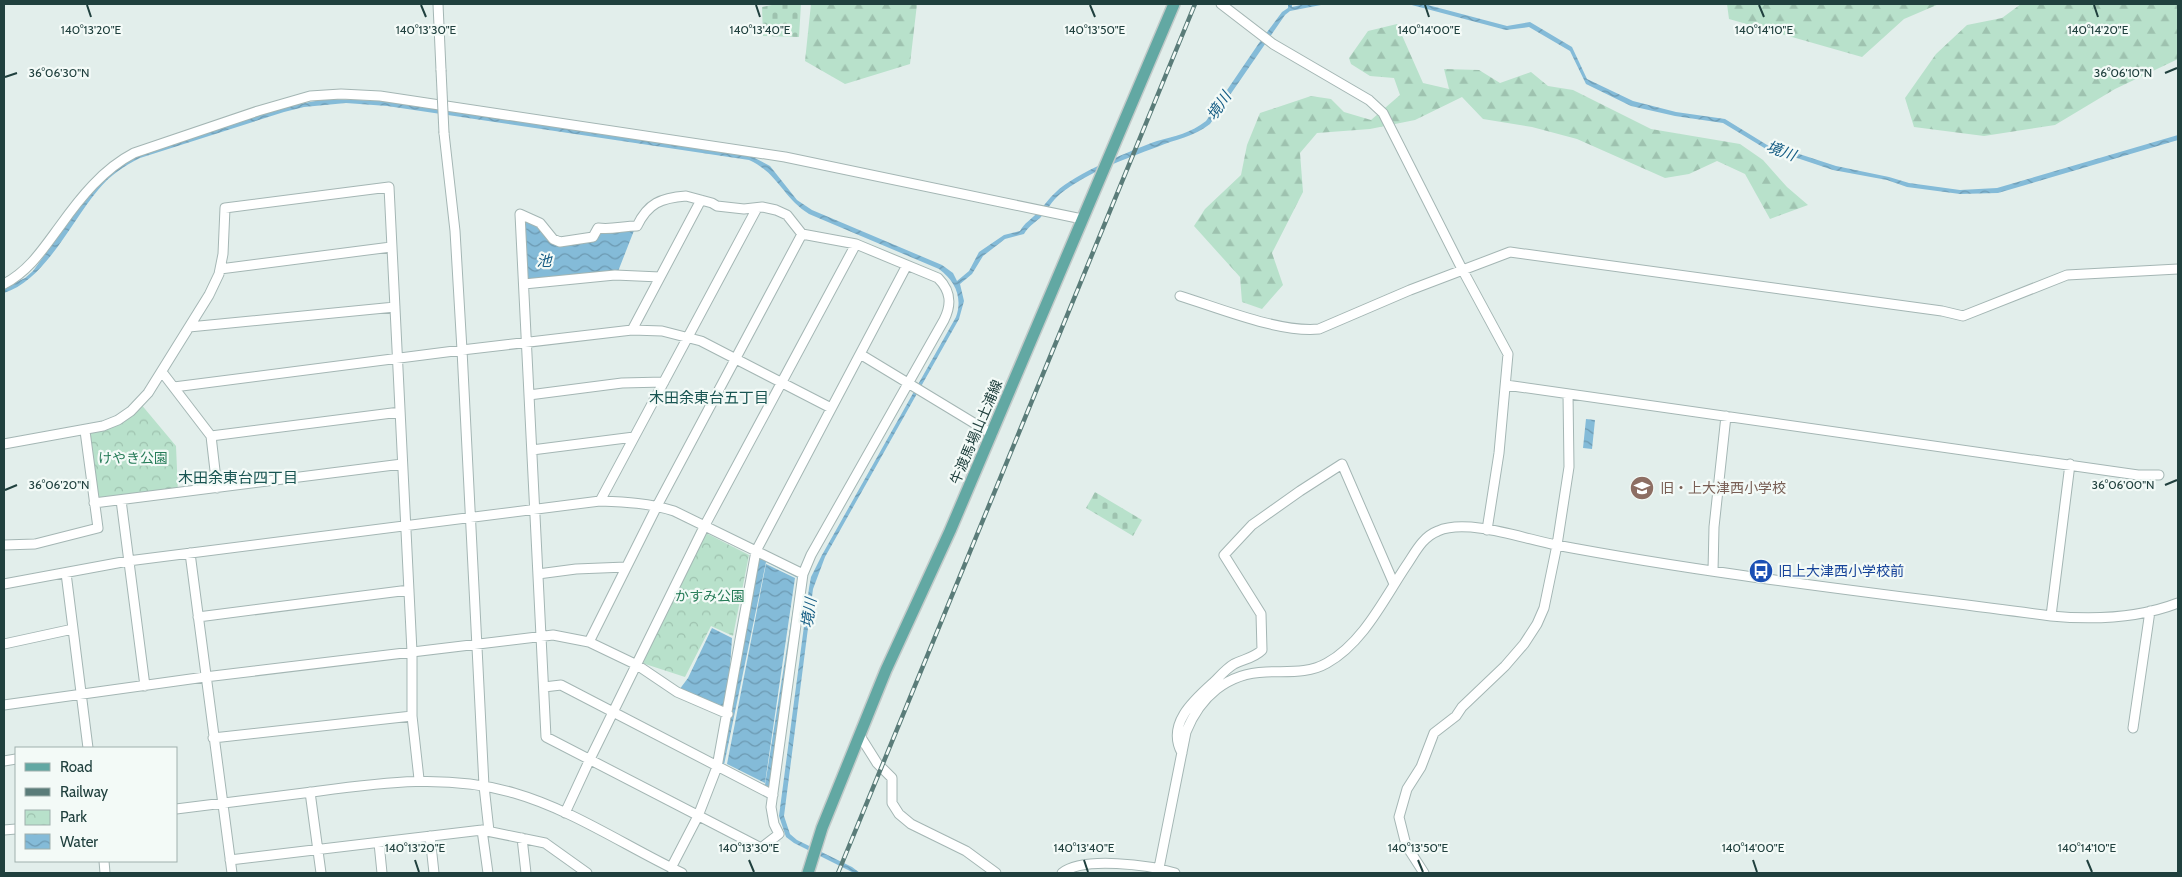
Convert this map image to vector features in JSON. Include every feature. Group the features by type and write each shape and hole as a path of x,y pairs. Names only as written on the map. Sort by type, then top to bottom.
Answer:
{"main road":[{"name":"牛渡馬場山土浦線","path":"808,873 822,828 886,670 950,531 1174,5"}],"street":[{"path":"438,4 444,133 455,231 462,350 488,873"},
{"path":"1221,4 1272,44 1369,100 1383,113 1462,269 1508,354 1494,494 1487,530"},
{"path":"4,284 17,277 32,264 67,216 99,178 118,161 134,153 258,111 310,96 341,94 380,96 785,157 1082,219"},
{"path":"4,444 85,431 118,420 131,411 148,393 209,295 220,269 224,241 225,208 389,187 412,652 412,716 419,780"},
{"path":"686,196 701,200 717,206 776,210 787,216 802,234 856,244 938,278 946,289 950,303 944,320 811,555 803,574 773,795 772,816 779,834 761,848 546,737 520,214 540,223 553,239 560,242 593,237 598,228 613,230 621,226 637,226 644,212 667,198 686,196"},
{"path":"632,330 701,200"},
{"path":"600,501 757,208"},
{"path":"590,642 657,506 802,234"},
{"path":"565,813 705,526 856,244"},
{"path":"220,269 391,247"},
{"path":"1180,296 1302,330 1319,329 1462,269 1510,252 1713,278 1942,311 1963,316 2067,275 2178,269"},
{"path":"671,868 698,816 718,767 756,551 907,265"},
{"path":"524,284 615,275 660,278"},
{"path":"189,328 394,307"},
{"path":"174,387 632,330 662,331 701,341 831,408"},
{"path":"860,354 992,434"},
{"path":"162,372 211,436 217,488"},
{"path":"529,395 622,383 664,382"},
{"path":"1506,385 2138,475 2159,475"},
{"path":"1424,873 1406,845 1399,817 1407,789 1421,767 1434,733 1456,716 1462,707 1505,666 1524,644 1537,624 1544,608 1557,545 1569,467 1568,394"},
{"path":"211,436 400,412"},
{"path":"1713,571 1714,527 1726,416"},
{"path":"4,545 35,544 98,528 85,431"},
{"path":"532,450 634,437"},
{"path":"94,503 402,464"},
{"path":"1182,753 1176,744 1178,728 1185,712 1199,695 1234,664 1257,655 1262,650 1261,614 1224,555 1252,525 1300,490 1342,464 1394,584"},
{"path":"2051,616 2070,464"},
{"path":"121,500 145,686"},
{"path":"4,584 128,561 470,516 600,501 632,502 657,506 705,526 803,574"},
{"path":"1159,871 1182,753 1192,718 1204,702 1232,678 1244,674 1303,671 1324,665 1337,658 1357,637 1419,546 1432,534 1445,528 1462,526 1557,545 1713,571 2051,616 2094,618 2150,611 2178,603"},
{"path":"190,553 232,873"},
{"path":"538,574 576,569 626,567"},
{"path":"66,572 88,747"},
{"path":"198,617 409,590"},
{"path":"2133,728 2150,611"},
{"path":"4,644 73,629"},
{"path":"4,705 541,636 571,637 590,642 637,666 677,692 728,714"},
{"path":"544,687 561,685 773,795"},
{"path":"213,738 412,716"},
{"path":"860,736 877,763 892,778 892,803 899,814 911,824 966,851 996,873"},
{"path":"178,809 378,782 419,780 484,786 515,793 565,813 682,873"},
{"path":"310,792 321,873"},
{"path":"230,860 486,830 545,843 576,870 586,873"},
{"path":"430,836 434,873"},
{"path":"522,838 526,873"},
{"path":"379,843 382,873"},
{"path":"1062,873 1076,866 1106,864 1175,873"}],"green space":[{"path":"777,4 801,4 799,37 763,36 762,7"},
{"path":"811,4 917,4 910,64 845,84 805,61"},
{"path":"1727,4 1939,4 1904,19 1862,57 1729,19"},
{"path":"2021,4 2178,4 2178,59 2115,89 2055,125 1984,136 1914,127 1905,98 1936,54 1967,25 2002,18"},
{"path":"1397,24 1423,83 1449,89 1444,69 1479,70 1500,83 1531,72 1548,86 1573,90 1651,129 1740,144 1763,160 1787,187 1808,205 1770,219 1745,174 1717,161 1689,174 1665,178 1577,139 1532,127 1483,119 1462,97 1415,120 1370,129 1317,133 1300,153 1303,192 1272,253 1283,285 1262,309 1242,302 1240,277 1194,226 1205,209 1241,175 1247,145 1260,113 1311,96 1331,99 1344,112 1371,120 1400,95 1394,78 1370,76 1351,64 1349,58 1368,31"},
{"name":"けやき公園","path":"140,403 176,446 178,493 94,503 85,431 103,426"},
{"path":"1095,492 1142,520 1133,536 1086,508"},
{"name":"かすみ公園","path":"706,533 749,555 733,636 711,626 685,677 642,663"}],"water":[{"name":"境川","path":"1288,4 1292,4 1292,7 1305,4 1326,4 1290,11 1285,15 1210,124 1191,135 1119,162 1082,179 1060,194 1024,234 1005,239 983,256 972,274 960,284 964,301 959,319 825,557 813,589 784,816 790,834 797,840 852,867 860,873 854,873 794,843 786,837 779,816 811,577 956,317 959,303 956,290 945,274 939,269 809,214 793,201 767,172 749,160 387,106 346,103 304,107 284,112 134,161 107,180 45,263 19,286 4,293 4,288 25,278 33,271 95,185 105,175 140,153 283,107 326,99 388,101 751,156 770,166 797,200 812,210 942,265 953,273 957,281 969,271 979,252 1004,235 1020,231 1053,194 1064,185 1089,170 1119,156 1189,131 1206,121 1259,43 1282,12 1288,8"},
{"name":"境川","path":"1408,4 1424,4 1507,26 1530,22 1572,47 1587,79 1633,101 1676,112 1725,119 1772,148 1790,151 1836,166 1909,183 1960,190 1997,188 2178,135 2178,140 1998,193 1960,194 1907,187 1887,180 1833,170 1788,155 1771,152 1723,123 1675,116 1631,106 1586,84 1570,51 1529,27 1506,30"},
{"name":"池","path":"522,216 539,225 560,244 599,230 635,228 617,274 525,282"},
{"path":"1586,419 1595,420 1592,449 1583,448"},
{"path":"757,553 801,575 772,793 720,766","holes":["766,562 798,578 765,785 724,765"]},
{"path":"766,564 795,578 765,783 727,764"},
{"path":"712,628 732,638 727,712 679,690 688,678"}],"railway":[{"path":"838,873 1195,4"}],"place":[{"name":"旧・上大津西小学校","path":"1642,488"},
{"name":"旧上大津西小学校前","path":"1761,571"}],"district":[{"name":"木田余東台五丁目","path":"709,398"},
{"name":"木田余東台四丁目","path":"238,478"}]}
